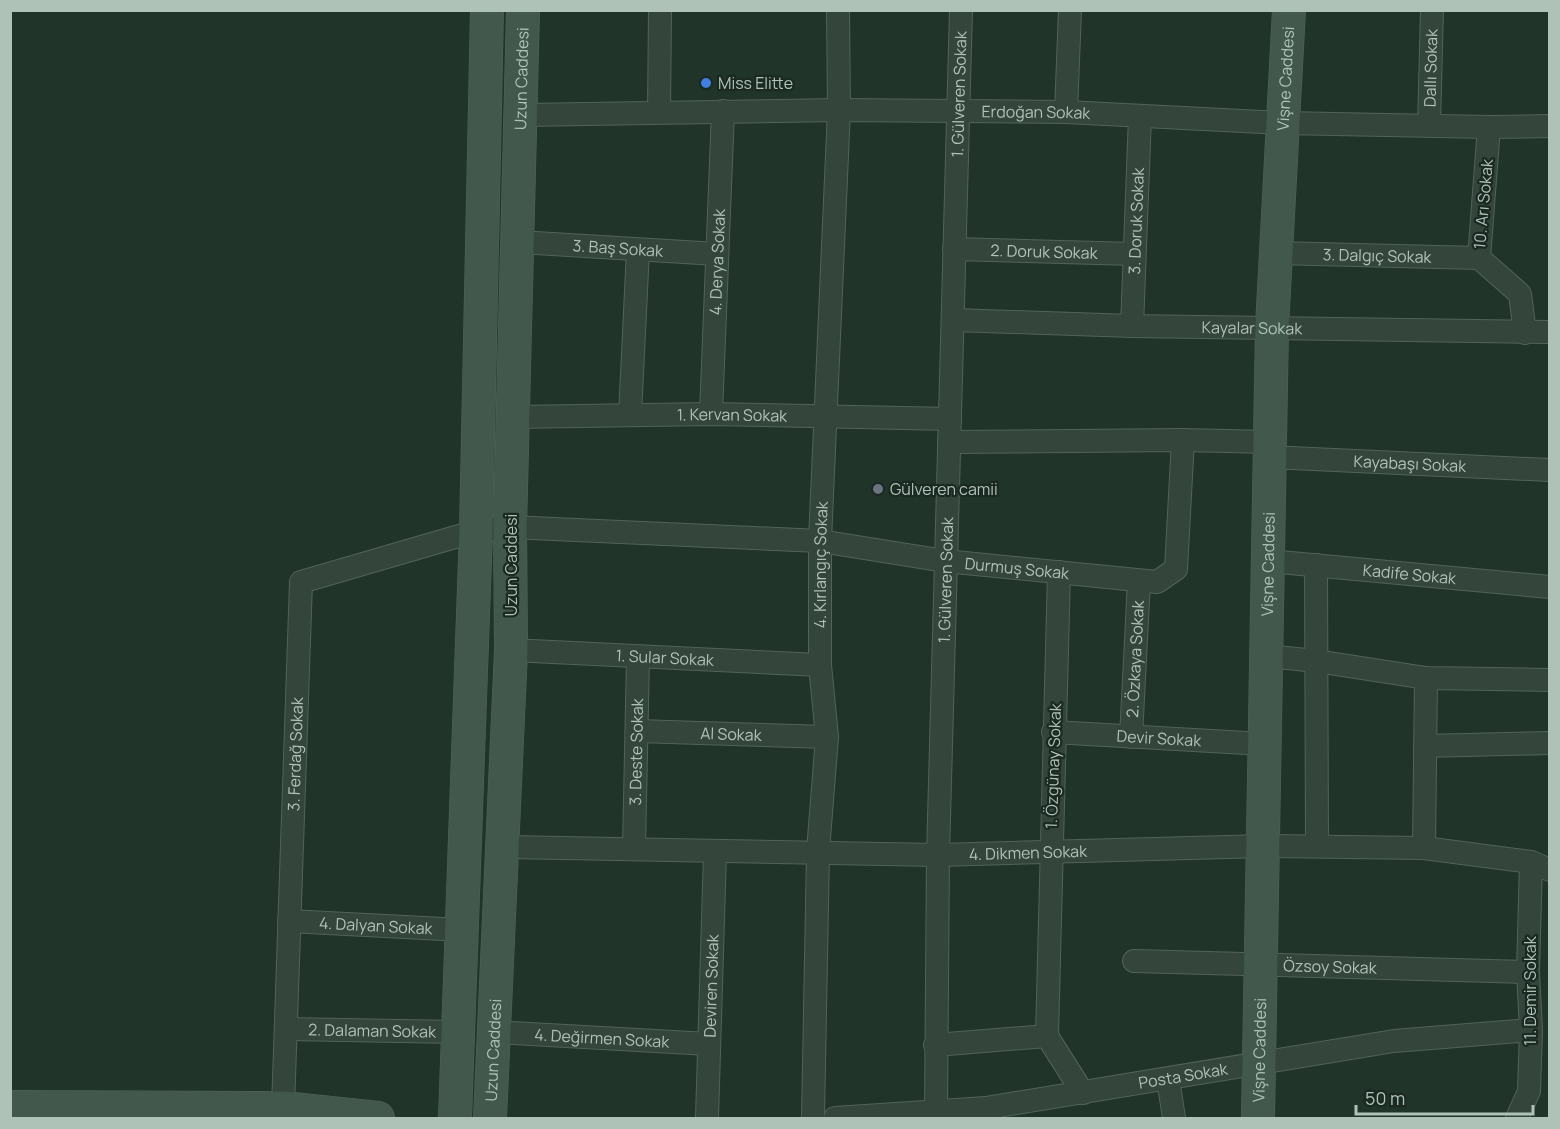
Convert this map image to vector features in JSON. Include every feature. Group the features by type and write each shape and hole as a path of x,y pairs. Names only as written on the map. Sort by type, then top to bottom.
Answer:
{"main road":[{"path":"454,1119 476,531 487,10"},
{"name":"Uzun Caddesi","path":"490,1119 511,650 510,527 519,242 523,10"},
{"name":"Vişne Caddesi","path":"1258,1119 1263,963 1264,744 1268,656 1272,327 1289,10"},
{"path":"10,1107 217,1114 283,1108 378,1119"}],"street":[{"path":"659,112 660,10"},
{"name":"4. Kırlangıç Sokak","path":"813,1119 818,851 827,737 820,665 820,541 839,110 838,10"},
{"name":"1. Gülveren Sokak","path":"936,1112 938,855 961,10"},
{"path":"1066,112 1070,10"},
{"name":"Dallı Sokak","path":"1429,125 1432,10"},
{"name":"Erdoğan Sokak","path":"522,115 839,110 1066,112 1283,123 1489,128 1550,126"},
{"name":"4. Derya Sokak","path":"711,414 723,111"},
{"name":"3. Doruk Sokak","path":"1132,326 1140,116"},
{"name":"10. Arı Sokak","path":"1489,128 1479,258 1520,294 1525,333"},
{"name":"3. Baş Sokak","path":"519,242 717,254"},
{"name":"2. Doruk Sokak","path":"954,249 1134,254"},
{"path":"630,415 638,250"},
{"name":"3. Dalgıç Sokak","path":"1275,253 1479,258"},
{"name":"Kayalar Sokak","path":"954,320 1132,326 1550,332"},
{"name":"1. Kervan Sokak","path":"513,417 711,414 950,419"},
{"name":"Durmuş Sokak","path":"476,531 510,527 820,541 945,561 1157,582 1176,569 1183,440"},
{"path":"949,442 1183,440 1269,450"},
{"name":"Kayabaşı Sokak","path":"1269,450 1550,470"},
{"name":"3. Ferdağ Sokak","path":"283,1108 301,582 476,531"},
{"name":"Kadife Sokak","path":"1269,561 1550,587"},
{"path":"1316,565 1317,846"},
{"name":"1. Özgünay Sokak","path":"1047,1036 1053,732 1059,572"},
{"name":"2. Özkaya Sokak","path":"1131,736 1139,581"},
{"name":"1. Sular Sokak","path":"511,650 820,665"},
{"path":"1268,656 1426,678 1550,680"},
{"name":"3. Deste Sokak","path":"634,848 638,657"},
{"path":"1424,848 1426,678"},
{"name":"Al Sokak","path":"637,731 827,737"},
{"name":"Devir Sokak","path":"1053,732 1264,744"},
{"path":"1425,746 1550,743"},
{"name":"4. Dikmen Sokak","path":"503,847 634,848 715,853 818,851 938,855 1317,846 1424,848 1540,866"},
{"name":"Deviren Sokak","path":"707,1119 715,853"},
{"name":"11. Demir Sokak","path":"1516,1119 1528,1091 1531,1030 1528,972 1540,866"},
{"name":"4. Dalyan Sokak","path":"289,921 462,930"},
{"name":"Özsoy Sokak","path":"1134,961 1528,972"},
{"name":"2. Dalaman Sokak","path":"286,1029 458,1032"},
{"name":"Posta Sokak","path":"836,1119 936,1112 987,1113 1083,1093 1394,1041 1531,1030"},
{"name":"4. Değirmen Sokak","path":"494,1032 709,1044"},
{"path":"935,1045 1047,1036 1083,1093"},
{"path":"1168,1079 1174,1119"}],"place":[{"name":"Miss Elitte","path":"706,83"},
{"name":"Gülveren camii","path":"878,489"}]}
